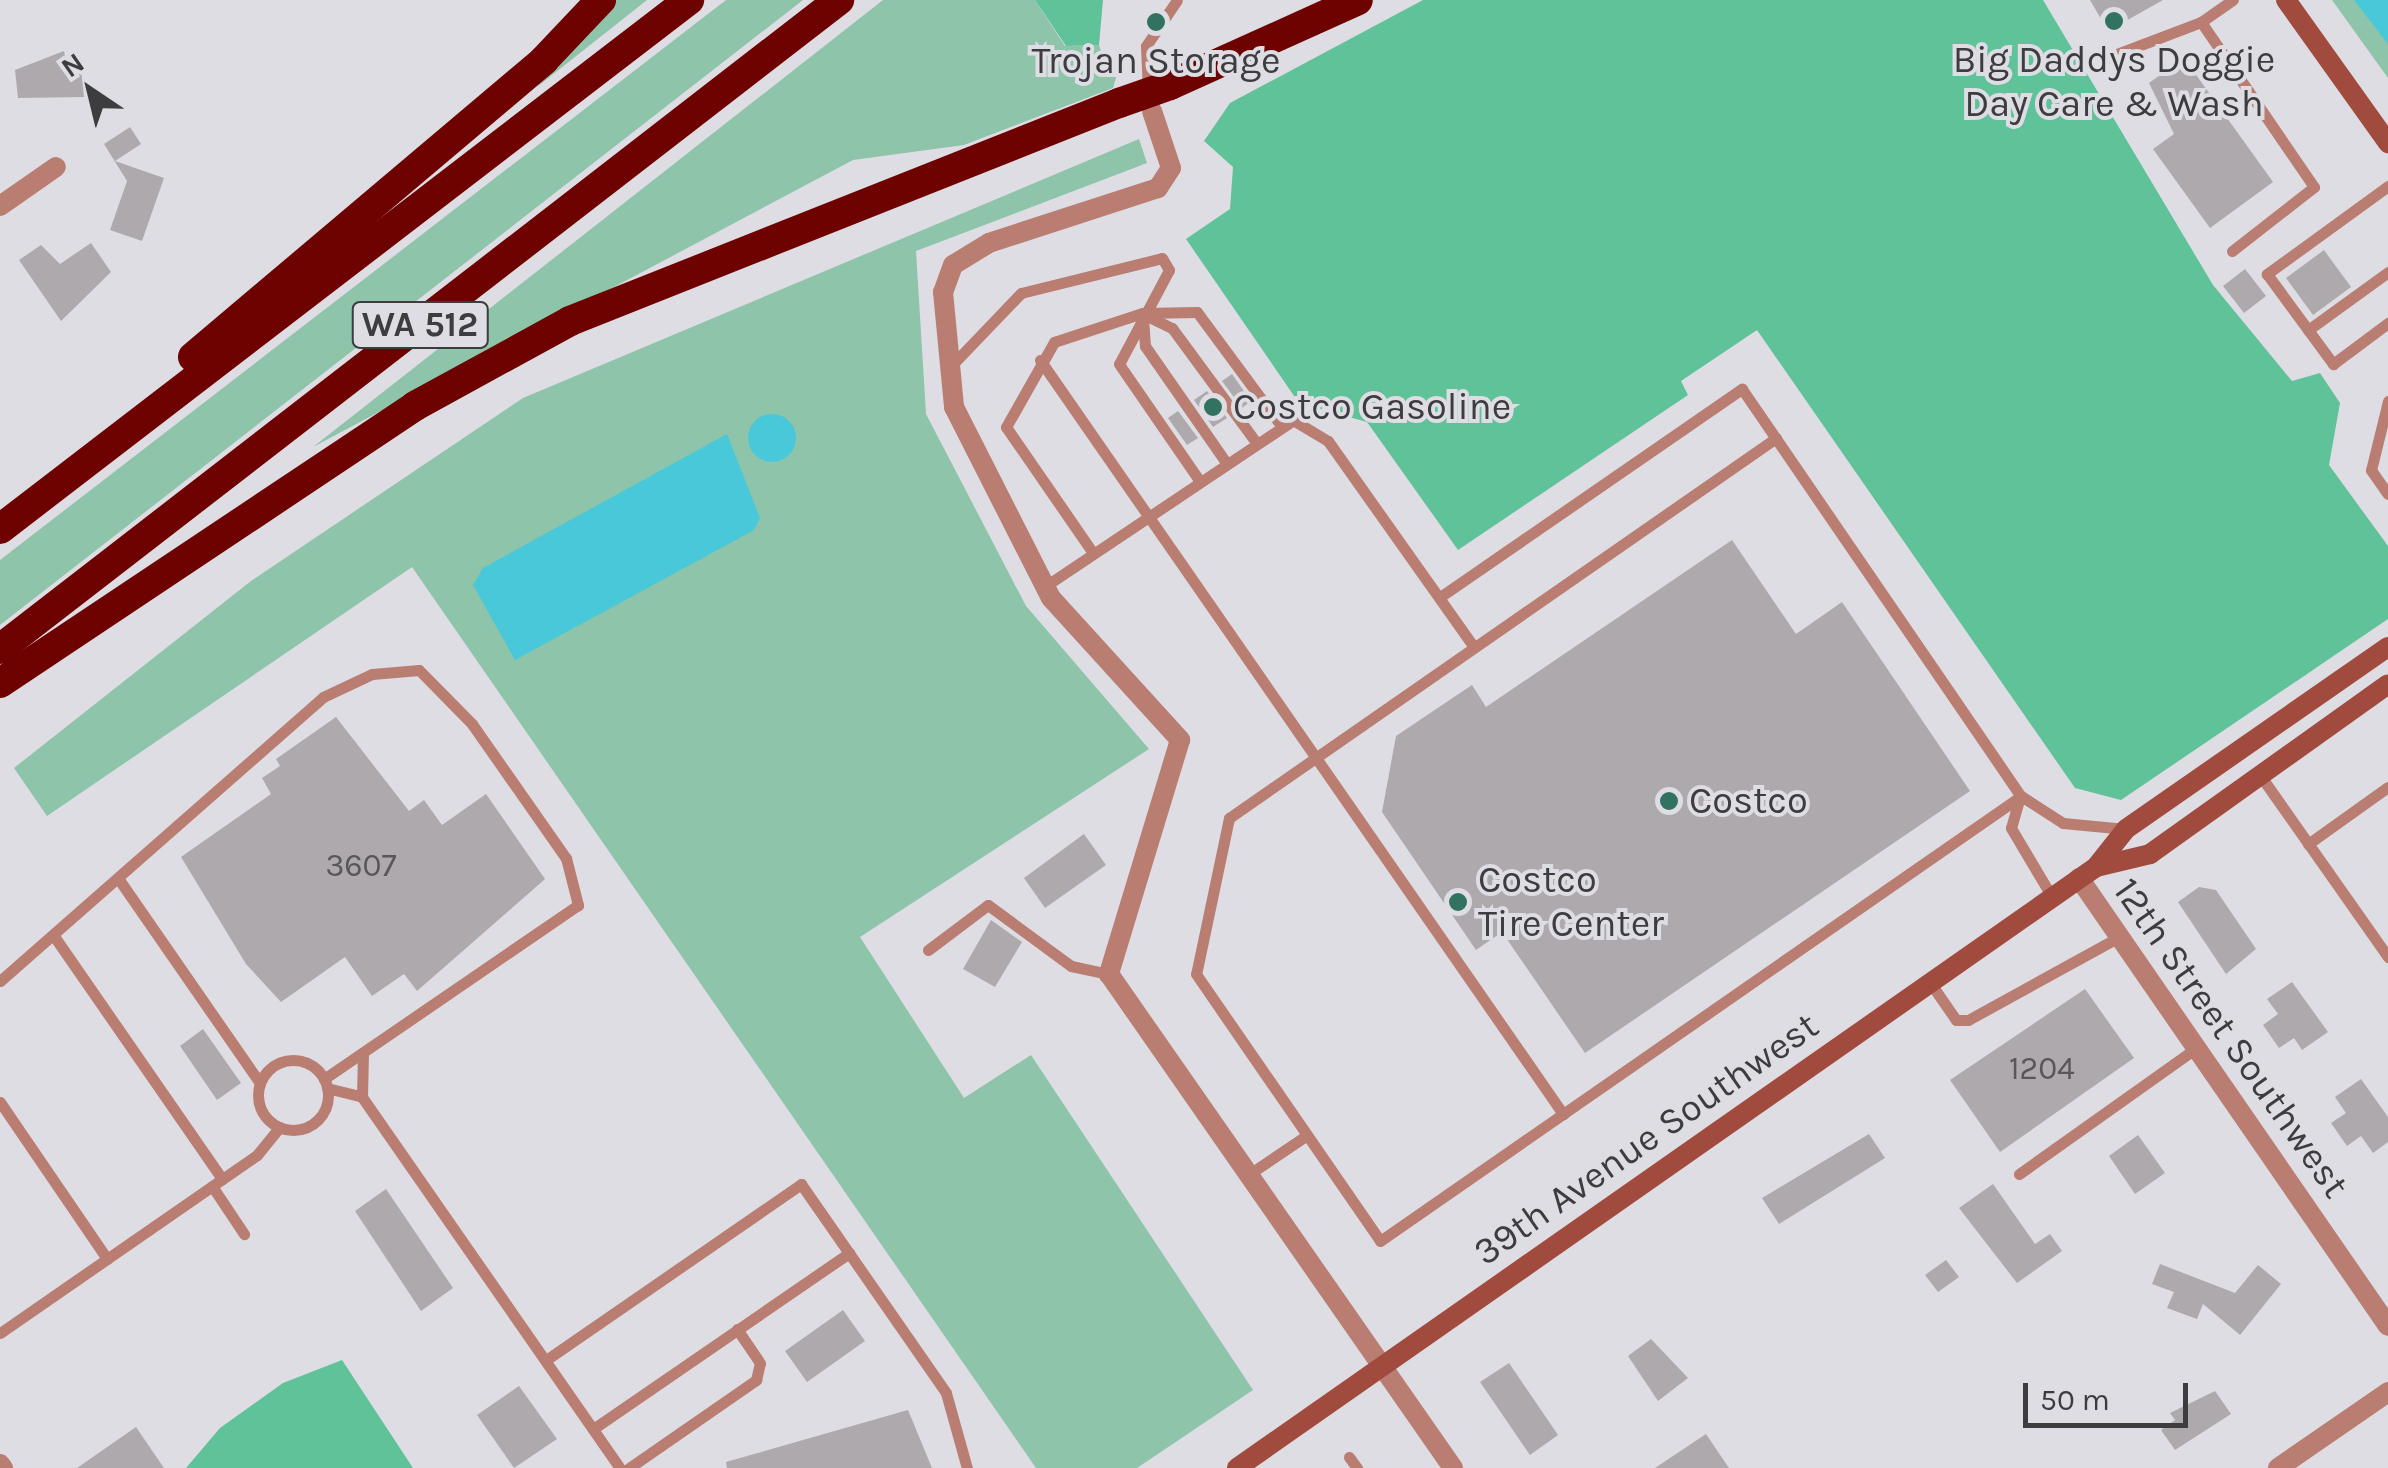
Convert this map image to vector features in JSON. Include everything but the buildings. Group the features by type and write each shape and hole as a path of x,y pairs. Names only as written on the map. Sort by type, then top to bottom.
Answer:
{"highway":[{"path":"0,518 544,60 601,0"},
{"name":"WA 512","path":"0,529 689,0"},
{"name":"WA 512","path":"0,649 840,0"},
{"path":"0,683 415,406 570,321 1170,85 1358,0"}],"main road":[{"path":"2286,0 2388,144"},
{"name":"39th Avenue Southwest","path":"1237,1468 2087,873 2126,829 2388,647"},
{"name":"39th Avenue Southwest","path":"2087,873 2150,854 2388,684"}],"street":[{"path":"1152,111 1171,168 1158,188 989,243 954,265 943,292 948,369 960,424 1044,587 1180,740 1109,974 1453,1468"},
{"path":"0,206 56,168"},
{"name":"12th Street Southwest","path":"2087,873 2119,937 2388,1326"},
{"path":"2278,1468 2388,1392"}],"lane":[{"path":"1152,111 1146,46 1177,0"},
{"path":"2109,58 2201,22 2233,0"},
{"path":"2201,22 2314,187 2232,251"},
{"path":"2388,186 2268,274 2332,364 2388,323"},
{"path":"948,369 1021,294 1162,258 1168,270 1118,364 1199,480"},
{"path":"2308,330 2388,272"},
{"path":"1093,553 1006,427 1040,360 1054,342 1091,326 1142,314 1196,312 1280,424 1321,432 1474,647"},
{"path":"1142,314 1172,328 1255,441"},
{"path":"1142,314 1146,346 1226,461"},
{"path":"1040,360 1563,1114"},
{"path":"1440,598 1742,389 2020,796 2062,823 2126,829"},
{"path":"2388,401 2371,470 2388,494"},
{"path":"1044,587 1280,424"},
{"path":"1776,438 1228,818 1196,974 1380,1240 2020,796"},
{"path":"0,981 56,938 323,698 397,667 435,678 566,858 578,905 364,1052 326,1083 319,1119 280,1127 217,1183 0,1333"},
{"path":"2260,775 2388,957"},
{"path":"2308,844 2388,787"},
{"path":"2020,796 2011,828 2052,897"},
{"path":"120,881 260,1083 260,1106 280,1127"},
{"path":"928,950 988,905 1072,966 1109,974"},
{"path":"1929,981 1956,1020 1968,1020 2119,937"},
{"path":"56,938 217,1183 244,1234"},
{"path":"2018,1174 2196,1048"},
{"path":"362,1097 364,1052"},
{"path":"260,1083 275,1065 296,1060 326,1083 362,1097 620,1468"},
{"path":"0,1102 107,1259"},
{"path":"1248,1175 1307,1134"},
{"path":"546,1360 801,1184 946,1393 968,1468"},
{"path":"593,1428 849,1253"},
{"path":"630,1468 756,1380 760,1363 737,1329"}],"green space":[{"path":"617,0 647,0 537,87"},
{"path":"726,0 803,0 0,625 0,560"},
{"path":"883,0 1035,0 1065,46 1099,45 1107,70 1120,64 1113,88 964,145 853,160 313,447"},
{"path":"1035,0 1103,0 1099,45 1066,46"},
{"path":"1423,0 2043,0 2213,285 2292,381 2320,373 2340,403 2329,465 2388,546 2388,619 2121,800 2075,788 1757,330 1681,381 1688,395 1458,550 1367,422 1299,403 1186,239 1230,209 1233,167 1204,141 1230,103"},
{"path":"2332,0 2388,0 2388,78"},
{"path":"1139,139 1147,163 916,251 926,414 1026,606 1149,749 860,937 964,1098 1031,1055 1253,1390 1137,1468 1036,1468 412,567 47,816 14,768 251,581 523,398"},
{"path":"342,1360 413,1468 186,1468 220,1428 283,1383"}],"water":[{"path":"2354,0 2388,0 2388,44"},
{"path":"772,414 789,421 796,438 789,455 772,462 755,455 748,438 755,421"},
{"path":"727,434 760,518 754,530 515,660 473,585 483,568"}],"place":[{"name":"Big Daddys Doggie Day Care & Wash","path":"2114,21"},
{"name":"Trojan Storage","path":"1156,22"},
{"name":"Costco Gasoline","path":"1213,407"},
{"name":"Costco","path":"1669,801"},
{"name":"Costco Tire Center","path":"1458,902"}]}
